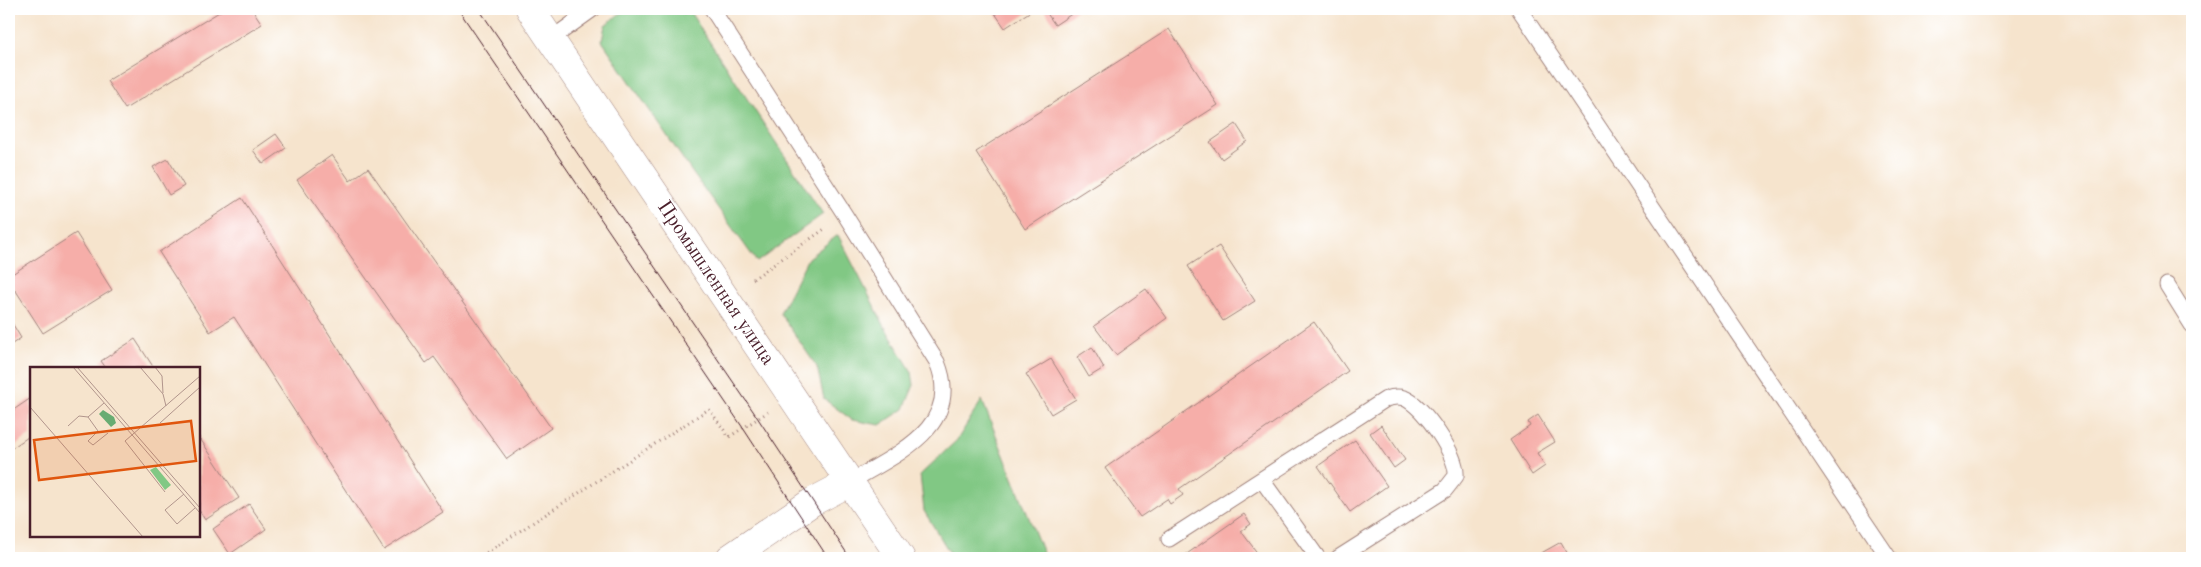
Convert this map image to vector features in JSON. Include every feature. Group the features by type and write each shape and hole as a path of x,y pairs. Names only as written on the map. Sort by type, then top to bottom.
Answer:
{"street":[{"name":"Промышленная улица","path":"530,9 901,558"},
{"path":"730,558 812,502 850,482"}],"lane":[{"path":"551,39 593,9"},
{"path":"712,9 846,215 937,362 943,376 945,390 943,403 937,417 927,429 908,446 850,482"},
{"path":"1519,9 1890,558"},
{"path":"2167,284 2192,325"},
{"path":"1169,539 1386,399 1394,396 1404,398 1423,411 1454,460 1456,476 1445,490 1338,558"},
{"path":"1262,480 1318,558"}],"path":[{"path":"753,279 846,215"},
{"path":"478,558 709,409 729,437 771,411"}],"green space":[{"path":"627,9 688,9 823,214 757,262 694,175 602,41 605,25"},
{"path":"838,235 886,329 912,372 914,385 904,409 880,425 852,420 824,399 817,367 780,313 808,258"},
{"path":"982,400 1045,558 953,558 924,511 920,475 957,440"}],"building":[{"path":"224,9 252,9 262,24 125,109 107,81"},
{"path":"992,9 1034,9 1005,28"},
{"path":"1044,9 1075,9 1076,11 1055,25"},
{"path":"1169,29 1218,105 1025,229 976,152"},
{"path":"1236,124 1247,141 1222,159 1210,142"},
{"path":"276,134 286,148 263,164 253,150"},
{"path":"332,155 350,181 368,168 551,428 507,459 434,357 426,363 297,180"},
{"path":"168,159 184,186 169,195 153,167"},
{"path":"242,198 443,512 384,550 234,317 210,332 159,252"},
{"path":"76,233 112,290 43,333 9,280 9,276"},
{"path":"1219,246 1255,301 1223,321 1188,266"},
{"path":"1146,289 1167,318 1116,355 1094,326"},
{"path":"9,318 21,338 9,346"},
{"path":"1314,322 1348,371 1179,489 1183,495 1170,504 1167,499 1140,517 1105,468"},
{"path":"135,339 153,367 105,367 101,361"},
{"path":"1092,347 1104,368 1089,377 1077,357"},
{"path":"1051,359 1076,399 1051,414 1026,374"},
{"path":"30,399 30,436 9,450 9,413"},
{"path":"1538,415 1555,442 1537,453 1545,466 1532,475 1510,440 1530,426 1528,422"},
{"path":"1381,425 1405,460 1394,468 1370,433"},
{"path":"200,439 239,498 205,520 200,512"},
{"path":"1355,440 1387,486 1350,512 1318,466"},
{"path":"249,504 266,529 230,554 213,529"},
{"path":"1244,514 1251,524 1241,531 1261,558 1181,558"},
{"path":"1561,542 1570,558 1538,558 1536,556"}],"tram line":[{"path":"458,9 743,428 828,558"},
{"path":"479,9 753,411 850,558"}]}
